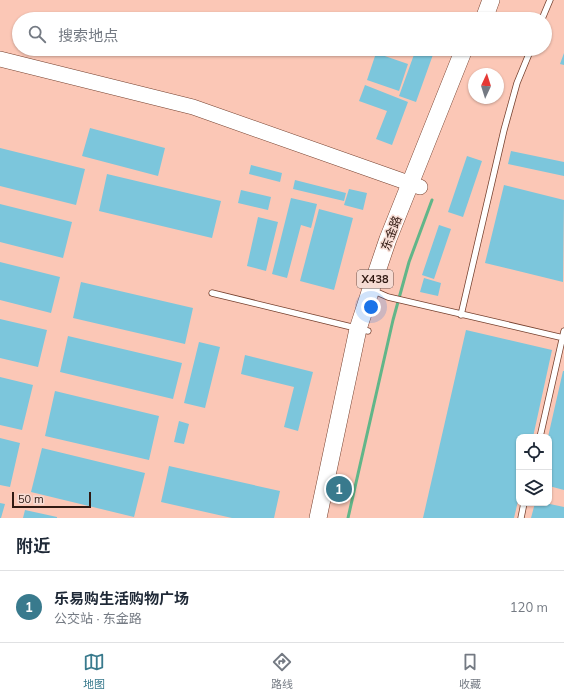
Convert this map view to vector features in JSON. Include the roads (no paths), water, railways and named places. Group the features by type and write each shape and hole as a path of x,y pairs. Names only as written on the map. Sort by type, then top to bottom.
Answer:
{"main road":[{"path":"477,12 480,0"},
{"path":"487,12 491,0"},
{"name":"东金路","path":"415,185 461,56"},
{"name":"东金路","path":"318,518 363,330 379,293 388,239 415,185 469,56"},
{"path":"0,59 193,106 415,185"},
{"name":"东金路","path":"326,518 363,330"}],"lane":[{"path":"545,12 550,0"},
{"path":"461,315 504,130 517,83 528,56"},
{"path":"212,293 363,330"},
{"path":"379,293 461,315 563,338"},
{"path":"541,434 564,331"},
{"path":"521,518 523,506"}],"waterway":[{"path":"348,518 393,320 409,262 432,200"}],"place":[{"name":"乐易购生活购物广场","path":"339,489"}]}
